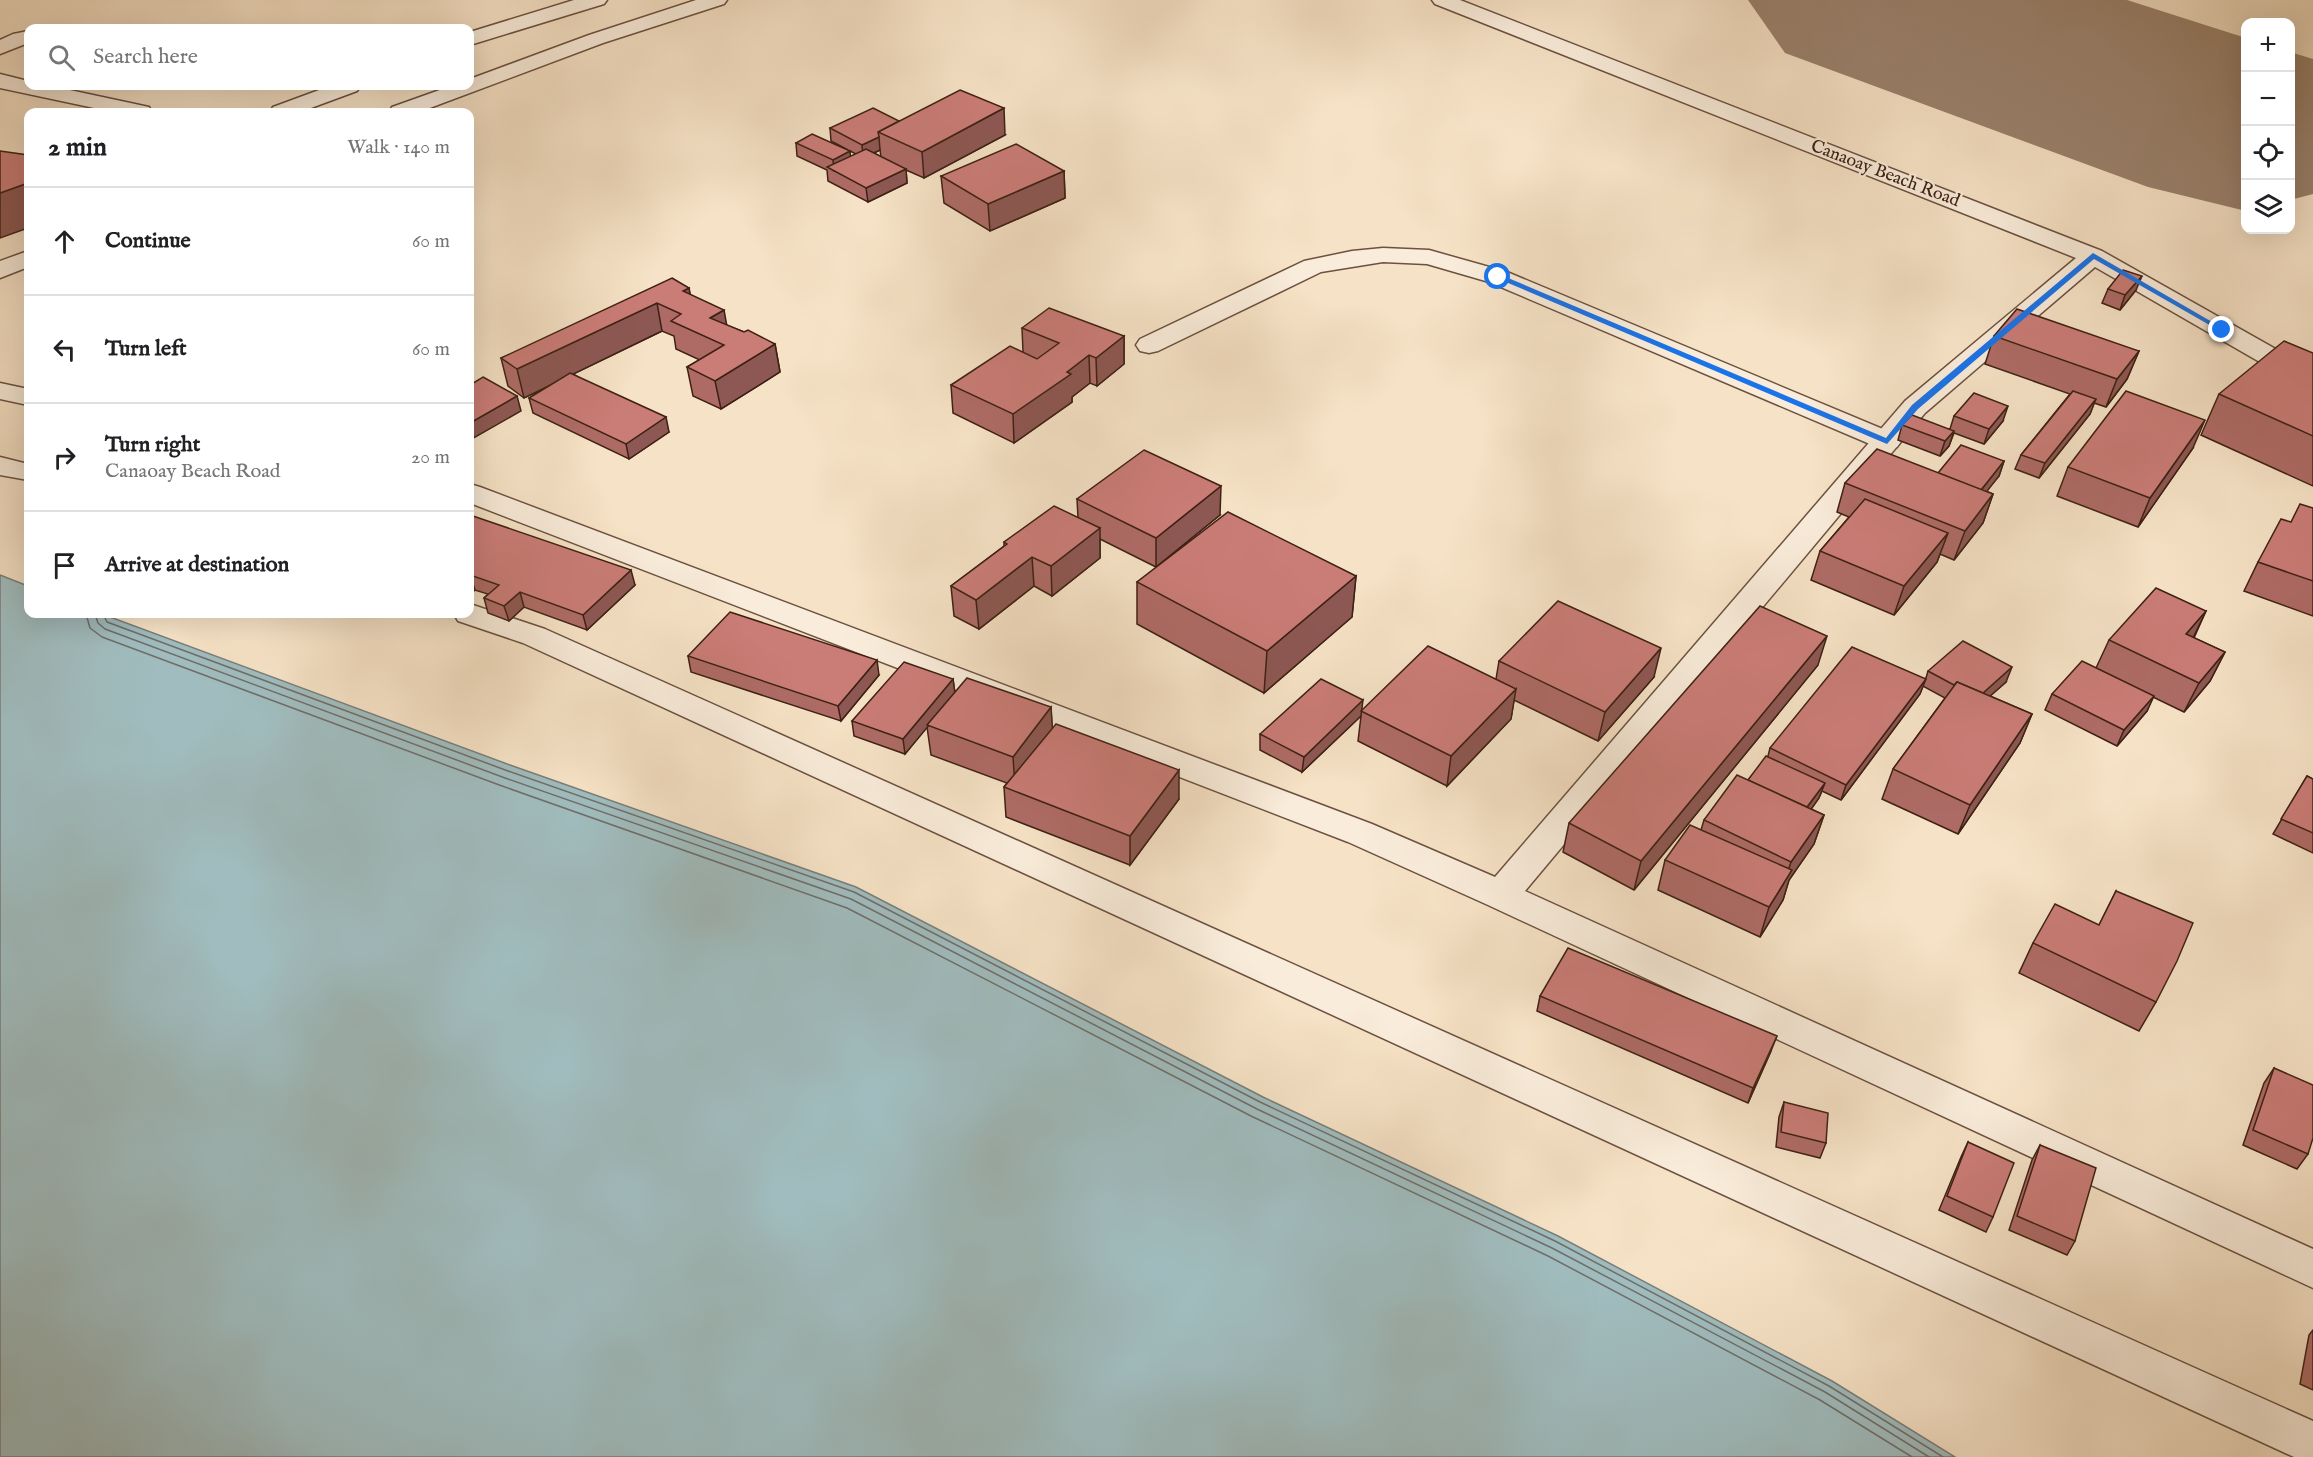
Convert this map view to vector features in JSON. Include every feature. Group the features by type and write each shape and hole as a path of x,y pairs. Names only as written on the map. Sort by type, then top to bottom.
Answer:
{"street":[{"path":"474,37 498,28 597,0"},
{"path":"474,84 596,39 717,0"},
{"name":"Canaoay Beach Road","path":"1442,0 2093,256 2313,381"},
{"path":"0,48 24,38"},
{"path":"0,81 24,86"},
{"path":"41,90 123,108"},
{"path":"291,108 339,90"},
{"path":"411,108 459,90"},
{"path":"1501,895 1915,407 2093,256"},
{"path":"1149,345 1313,266 1362,257 1429,257 1498,277 1887,441"},
{"path":"0,270 24,260"},
{"path":"0,391 24,396"},
{"path":"0,466 24,471"},
{"path":"474,495 1360,833 1501,895 2313,1269"},
{"path":"474,616 534,636 2313,1443"}],"water":[{"path":"0,575 24,584 24,618 113,618 510,765 856,887 1263,1097 1558,1236 1832,1381 1955,1457 0,1457"}],"building":[{"path":"960,90 1004,108 922,152 878,132"},
{"path":"873,108 899,121 878,132 879,137 862,145 830,128"},
{"path":"812,134 850,151 833,160 796,143"},
{"path":"1016,144 1064,171 988,204 941,176"},
{"path":"866,149 906,169 866,188 827,167"},
{"path":"0,151 24,154 24,184 0,193"},
{"path":"2123,270 2142,276 2125,295 2108,289"},
{"path":"672,278 689,288 683,291 724,310 710,318 744,332 748,330 775,344 715,381 687,367 724,345 671,321 681,314 657,303 517,369 501,358"},
{"path":"1049,308 1124,336 1096,358 1089,355 1067,372 1071,374 1013,414 951,385 1010,346 1037,359 1059,343 1022,328"},
{"path":"2017,309 2139,351 2117,379 1994,336"},
{"path":"2284,341 2313,353 2313,436 2219,394"},
{"path":"570,373 666,417 626,444 529,398"},
{"path":"483,377 517,396 474,421 474,383"},
{"path":"2073,391 2096,399 2045,463 2021,455"},
{"path":"2126,391 2205,420 2150,498 2068,467"},
{"path":"1974,393 2008,406 1989,429 1954,416"},
{"path":"1912,415 1954,431 1945,441 1902,425"},
{"path":"1961,445 2004,461 1981,490 1938,473"},
{"path":"1877,449 1993,494 1965,531 1845,483"},
{"path":"1144,450 1221,486 1156,538 1077,499"},
{"path":"1865,499 1948,533 1904,586 1820,551"},
{"path":"2300,504 2313,508 2313,581 2258,562 2281,519 2291,522"},
{"path":"1054,506 1100,528 1051,566 1032,557 976,600 951,586 1007,544 1004,542"},
{"path":"1228,512 1356,576 1267,651 1137,582"},
{"path":"474,516 631,570 583,615 520,592 504,606 484,598 499,585 474,576"},
{"path":"2156,588 2206,611 2186,634 2225,652 2199,683 2109,640"},
{"path":"1558,601 1661,648 1605,712 1499,661"},
{"path":"1760,606 1827,636 1641,861 1569,823"},
{"path":"730,612 877,660 838,706 688,656"},
{"path":"1963,641 2012,667 1983,693 1957,682 1954,685 1928,671"},
{"path":"1428,646 1516,689 1451,756 1361,711"},
{"path":"1852,647 1926,679 1846,785 1770,748"},
{"path":"2082,661 2154,696 2124,730 2052,694"},
{"path":"904,662 953,679 903,739 852,721"},
{"path":"967,678 1051,707 1013,757 927,725"},
{"path":"1321,679 1363,700 1304,757 1260,734"},
{"path":"1957,682 2032,714 1970,805 1893,769"},
{"path":"1056,724 1179,770 1130,836 1004,787"},
{"path":"1766,756 1825,783 1807,807 1748,780"},
{"path":"1737,775 1824,815 1791,862 1704,820"},
{"path":"2307,776 2313,779 2313,833 2281,819"},
{"path":"1690,825 1792,870 1769,907 1665,860"},
{"path":"2116,891 2193,923 2156,1002 2033,943 2055,904 2099,925"},
{"path":"1568,948 1777,1036 1753,1088 1540,996"},
{"path":"2274,1068 2313,1085 2313,1138 2308,1154 2253,1130"},
{"path":"1784,1102 1828,1113 1826,1143 1781,1132"},
{"path":"1968,1142 2014,1163 1993,1217 1947,1196"},
{"path":"2040,1145 2096,1168 2075,1241 2017,1216"}],"runway":[{"path":"1873,0 2241,126"}],"route":[{"path":"1498,277 1887,441 1915,407 2093,256 2222,330"}]}
